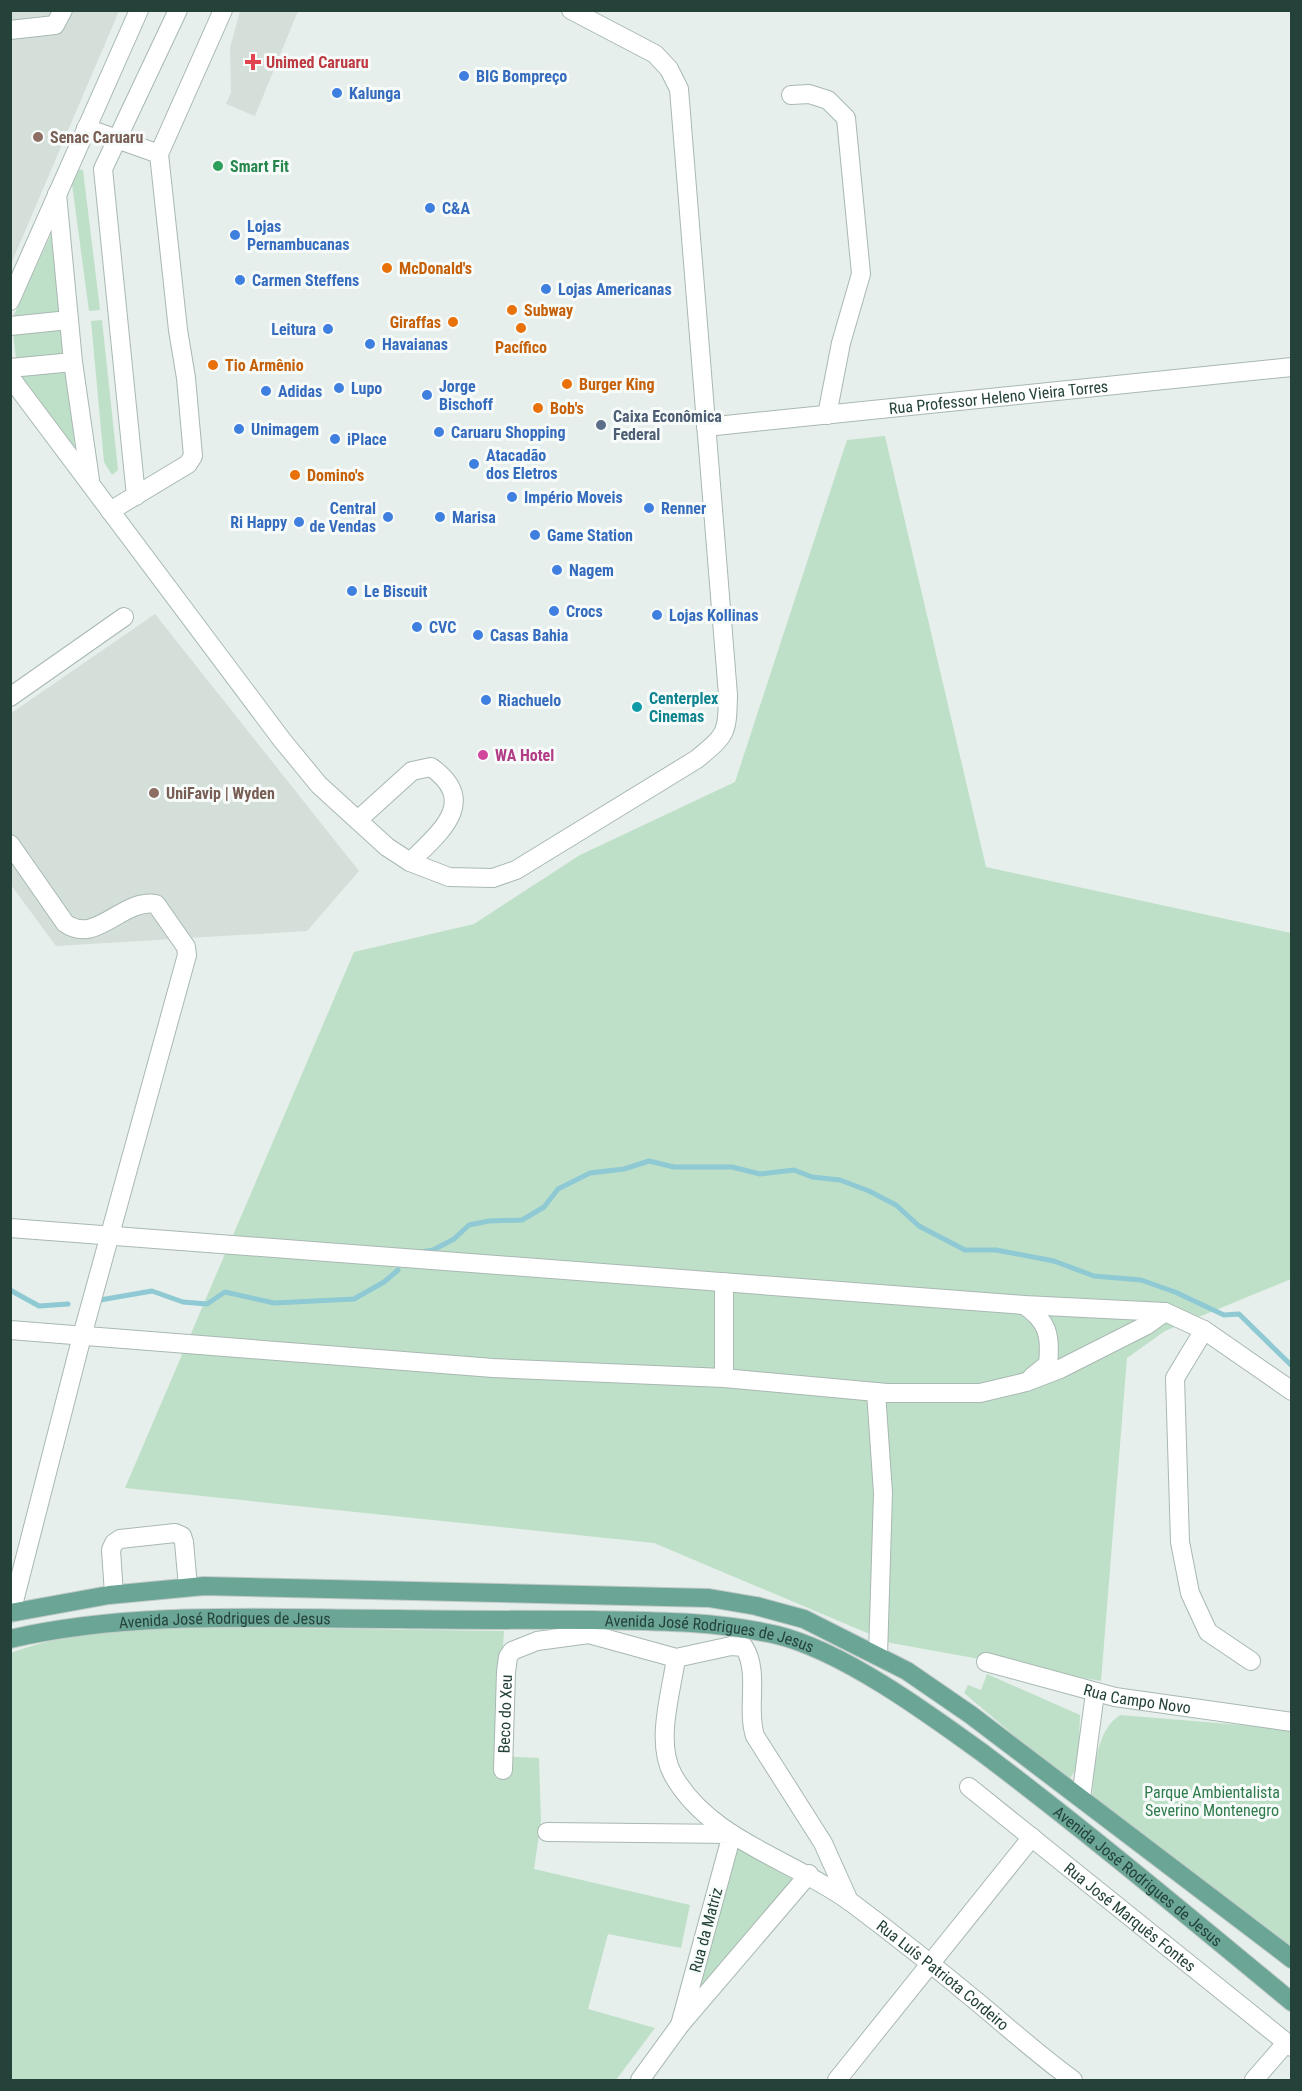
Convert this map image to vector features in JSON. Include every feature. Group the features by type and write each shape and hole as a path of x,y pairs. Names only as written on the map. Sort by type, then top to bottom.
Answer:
{"main road":[{"name":"Avenida José Rodrigues de Jesus","path":"11,1613 114,1594 188,1587 709,1598 756,1606 804,1619 907,1671 971,1714 1292,1959"},
{"name":"Avenida José Rodrigues de Jesus","path":"10,1639 58,1628 110,1621 287,1619 588,1627 699,1621 780,1636 833,1658 900,1695 1045,1800 1292,2002"}],"street":[{"path":"10,30 55,25 63,10"},
{"path":"10,301 139,10"},
{"path":"136,496 103,169 178,10"},
{"path":"110,511 188,465 193,456 159,154 223,10"},
{"path":"10,377 282,740 320,785 387,847 410,862 449,877 493,878 516,870 697,759 714,745 727,728 728,695 679,89 669,69 655,54 571,10"},
{"path":"791,95 809,94 828,100 846,118 861,274 841,342 827,415"},
{"path":"86,128 159,154"},
{"path":"57,193 73,362 90,482"},
{"path":"10,326 69,320"},
{"path":"10,368 73,362"},
{"name":"Rua Professor Heleno Vieira Torres","path":"706,427 1292,367"},
{"path":"10,697 124,617"},
{"path":"359,819 412,771 431,767 438,772 448,786 455,808 451,820 410,862"},
{"path":"10,844 65,923 75,931 88,931 136,904 147,902 156,904 186,947 187,955 82,1336 11,1613"},
{"path":"10,1228 1024,1305 1165,1312 1204,1330 1292,1390"},
{"path":"724,1282 724,1378"},
{"path":"1024,1305 1040,1316 1050,1346 1048,1364 1026,1382"},
{"path":"10,1330 493,1368 724,1378 876,1392 980,1393 1026,1382 1060,1369 1147,1325 1165,1312"},
{"path":"1204,1330 1175,1378 1180,1542 1190,1593 1208,1632 1251,1661"},
{"path":"876,1392 883,1493 878,1656"},
{"path":"114,1594 111,1550 114,1544 120,1539 175,1533 182,1536 184,1542 188,1587"},
{"path":"588,1627 676,1658 731,1646 744,1647 750,1664 750,1714 755,1736 823,1843 849,1901"},
{"name":"Beco do Xeu","path":"503,1770 508,1657 512,1651 537,1641 588,1627"},
{"name":"Rua Luís Patriota Cordeiro","path":"676,1658 665,1756 672,1773 696,1808 732,1834 809,1874 849,1901 932,1964 1065,2078"},
{"name":"Rua Campo Novo","path":"986,1662 1095,1693 1292,1722"},
{"path":"1081,1798 1095,1693"},
{"name":"Rua José Marquês Fontes","path":"969,1787 1289,2045"},
{"path":"547,1832 732,1834"},
{"name":"Rua da Matriz","path":"680,2025 732,1834"},
{"path":"837,2080 1032,1837"},
{"path":"640,2080 680,2025 809,1874"},
{"path":"1254,2080 1289,2045"}],"shaded area":[{"name":"Senac Caruaru","path":"11,11 119,11 11,264"},
{"name":"Unimed Caruaru","path":"240,11 298,11 255,116 226,104 231,92 230,48"},
{"name":"UniFavip | Wyden","path":"155,614 359,871 307,931 56,946 11,885 10,714"}],"green space":[{"path":"76,169 83,170 100,310 89,311 72,184"},
{"path":"53,230 61,313 13,317"},
{"path":"102,320 118,470 112,475 104,462 91,321"},
{"path":"63,328 66,354 16,359 13,333"},
{"path":"67,370 75,449 19,375"},
{"path":"885,436 986,867 1291,933 1291,1279 1165,1331 1127,1358 1101,1681 891,1643 654,1543 125,1488 354,952 474,924 580,855 735,782 847,440"},
{"path":"226,1627 504,1631 496,1756 539,1758 541,1821 534,1869 690,1905 681,1948 608,1934 588,2009 655,2028 616,2080 11,2080 11,1653 37,1644 90,1634 144,1629"},
{"path":"987,1674 1080,1715 1078,1767 1068,1781 964,1693 968,1685 981,1690"},
{"name":"Parque Ambientalista Severino Montenegro","path":"1120,1715 1291,1729 1291,1959 1091,1805 1100,1744 1111,1723"},
{"path":"735,1842 801,1876 687,2002"}],"waterway":[{"path":"421,1252 433,1250 454,1239 469,1225 489,1221 522,1220 544,1207 558,1189 590,1173 624,1169 649,1161 674,1167 732,1167 760,1174 794,1170 812,1177 840,1180 869,1191 896,1205 919,1226 965,1250 996,1250 1054,1261 1094,1276 1141,1280 1175,1292 1224,1315 1239,1314 1292,1366"},
{"path":"100,1300 152,1291 183,1302 207,1304 225,1292 274,1303 354,1299 384,1282 398,1270"},
{"path":"10,1290 39,1306 68,1304"}],"place":[{"name":"Unimed Caruaru","path":"253,62"},
{"name":"BIG Bompreço","path":"464,76"},
{"name":"Kalunga","path":"337,93"},
{"name":"Senac Caruaru","path":"38,137"},
{"name":"Smart Fit","path":"218,166"},
{"name":"C&A","path":"430,208"},
{"name":"Lojas Pernambucanas","path":"235,235"},
{"name":"McDonald's","path":"387,268"},
{"name":"Carmen Steffens","path":"240,280"},
{"name":"Lojas Americanas","path":"546,289"},
{"name":"Subway","path":"512,310"},
{"name":"Giraffas","path":"453,322"},
{"name":"Pacífico","path":"521,328"},
{"name":"Leitura","path":"328,329"},
{"name":"Havaianas","path":"370,344"},
{"name":"Tio Armênio","path":"213,365"},
{"name":"Burger King","path":"567,384"},
{"name":"Lupo","path":"339,388"},
{"name":"Adidas","path":"266,391"},
{"name":"Jorge Bischoff","path":"427,395"},
{"name":"Bob's","path":"538,408"},
{"name":"Caixa Econômica Federal","path":"601,425"},
{"name":"Unimagem","path":"239,429"},
{"name":"Caruaru Shopping","path":"439,432"},
{"name":"iPlace","path":"335,439"},
{"name":"Atacadão dos Eletros","path":"474,464"},
{"name":"Domino's","path":"295,475"},
{"name":"Império Moveis","path":"512,497"},
{"name":"Renner","path":"649,508"},
{"name":"Central de Vendas","path":"388,517"},
{"name":"Marisa","path":"440,517"},
{"name":"Ri Happy","path":"299,522"},
{"name":"Game Station","path":"535,535"},
{"name":"Nagem","path":"557,570"},
{"name":"Le Biscuit","path":"352,591"},
{"name":"Crocs","path":"554,611"},
{"name":"Lojas Kollinas","path":"657,615"},
{"name":"CVC","path":"417,627"},
{"name":"Casas Bahia","path":"478,635"},
{"name":"Riachuelo","path":"486,700"},
{"name":"Centerplex Cinemas","path":"637,707"},
{"name":"WA Hotel","path":"483,755"},
{"name":"UniFavip | Wyden","path":"154,793"}]}
